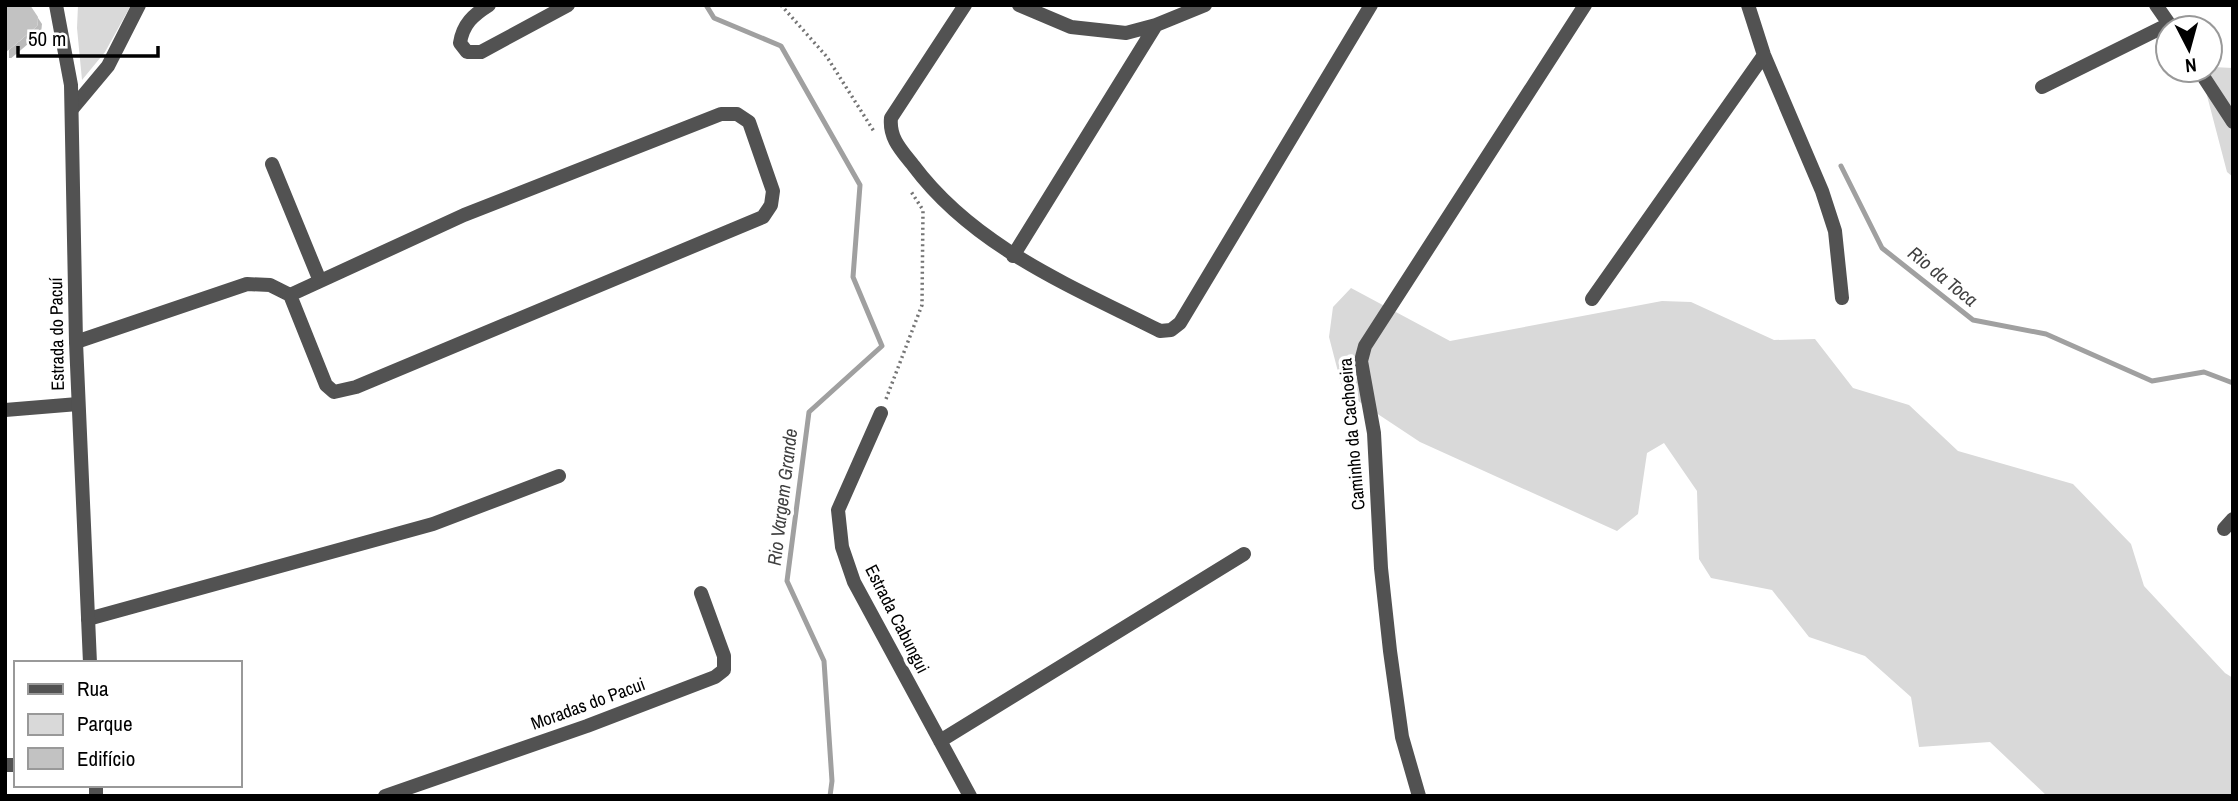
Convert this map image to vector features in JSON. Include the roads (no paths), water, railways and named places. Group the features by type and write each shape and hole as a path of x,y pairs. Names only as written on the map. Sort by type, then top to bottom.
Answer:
{"street":[{"name":"Estrada do Pacuí","path":"56,5 71,85 78,404 90,661"},
{"path":"72,109 108,66 139,5"},
{"path":"489,5 475,14 463,29 460,43 467,52 481,52 568,5"},
{"path":"965,5 891,118 890,131 921,176 953,209 1013,256 1160,331 1171,330 1180,323 1371,5"},
{"path":"1020,5 1071,27 1126,33 1156,25 1205,5"},
{"name":"Caminho da Cachoeira","path":"1419,796 1402,737 1390,651 1381,568 1374,433 1361,360 1364,346 1585,5"},
{"path":"1748,5 1764,55 1831,218 1839,256 1842,299"},
{"path":"1013,256 1156,25"},
{"path":"2042,87 2154,34"},
{"path":"1592,299 1764,55"},
{"path":"2208,84 2233,122"},
{"path":"76,342 247,284 270,285 290,295 326,385 334,392 356,387 763,217 771,205 773,191 749,122 737,114 721,114 464,215 290,295"},
{"path":"272,164 320,281"},
{"path":"5,410 78,404"},
{"name":"Estrada Cabungui","path":"881,413 838,510 842,547 854,582 970,796"},
{"path":"88,619 433,524 559,476"},
{"path":"940,741 1244,554"},
{"name":"Moradas do Pacui","path":"386,796 587,726 715,677 724,670 724,656 701,593"}],"waterway":[{"name":"Rio Vargem Grande","path":"706,5 714,18 781,46 860,185 853,277 882,346 809,412 787,581 824,661 832,781 830,796"},
{"name":"Rio da Toca","path":"1841,166 1882,248 1973,320 2046,334 2152,381 2204,372 2233,383"}]}
